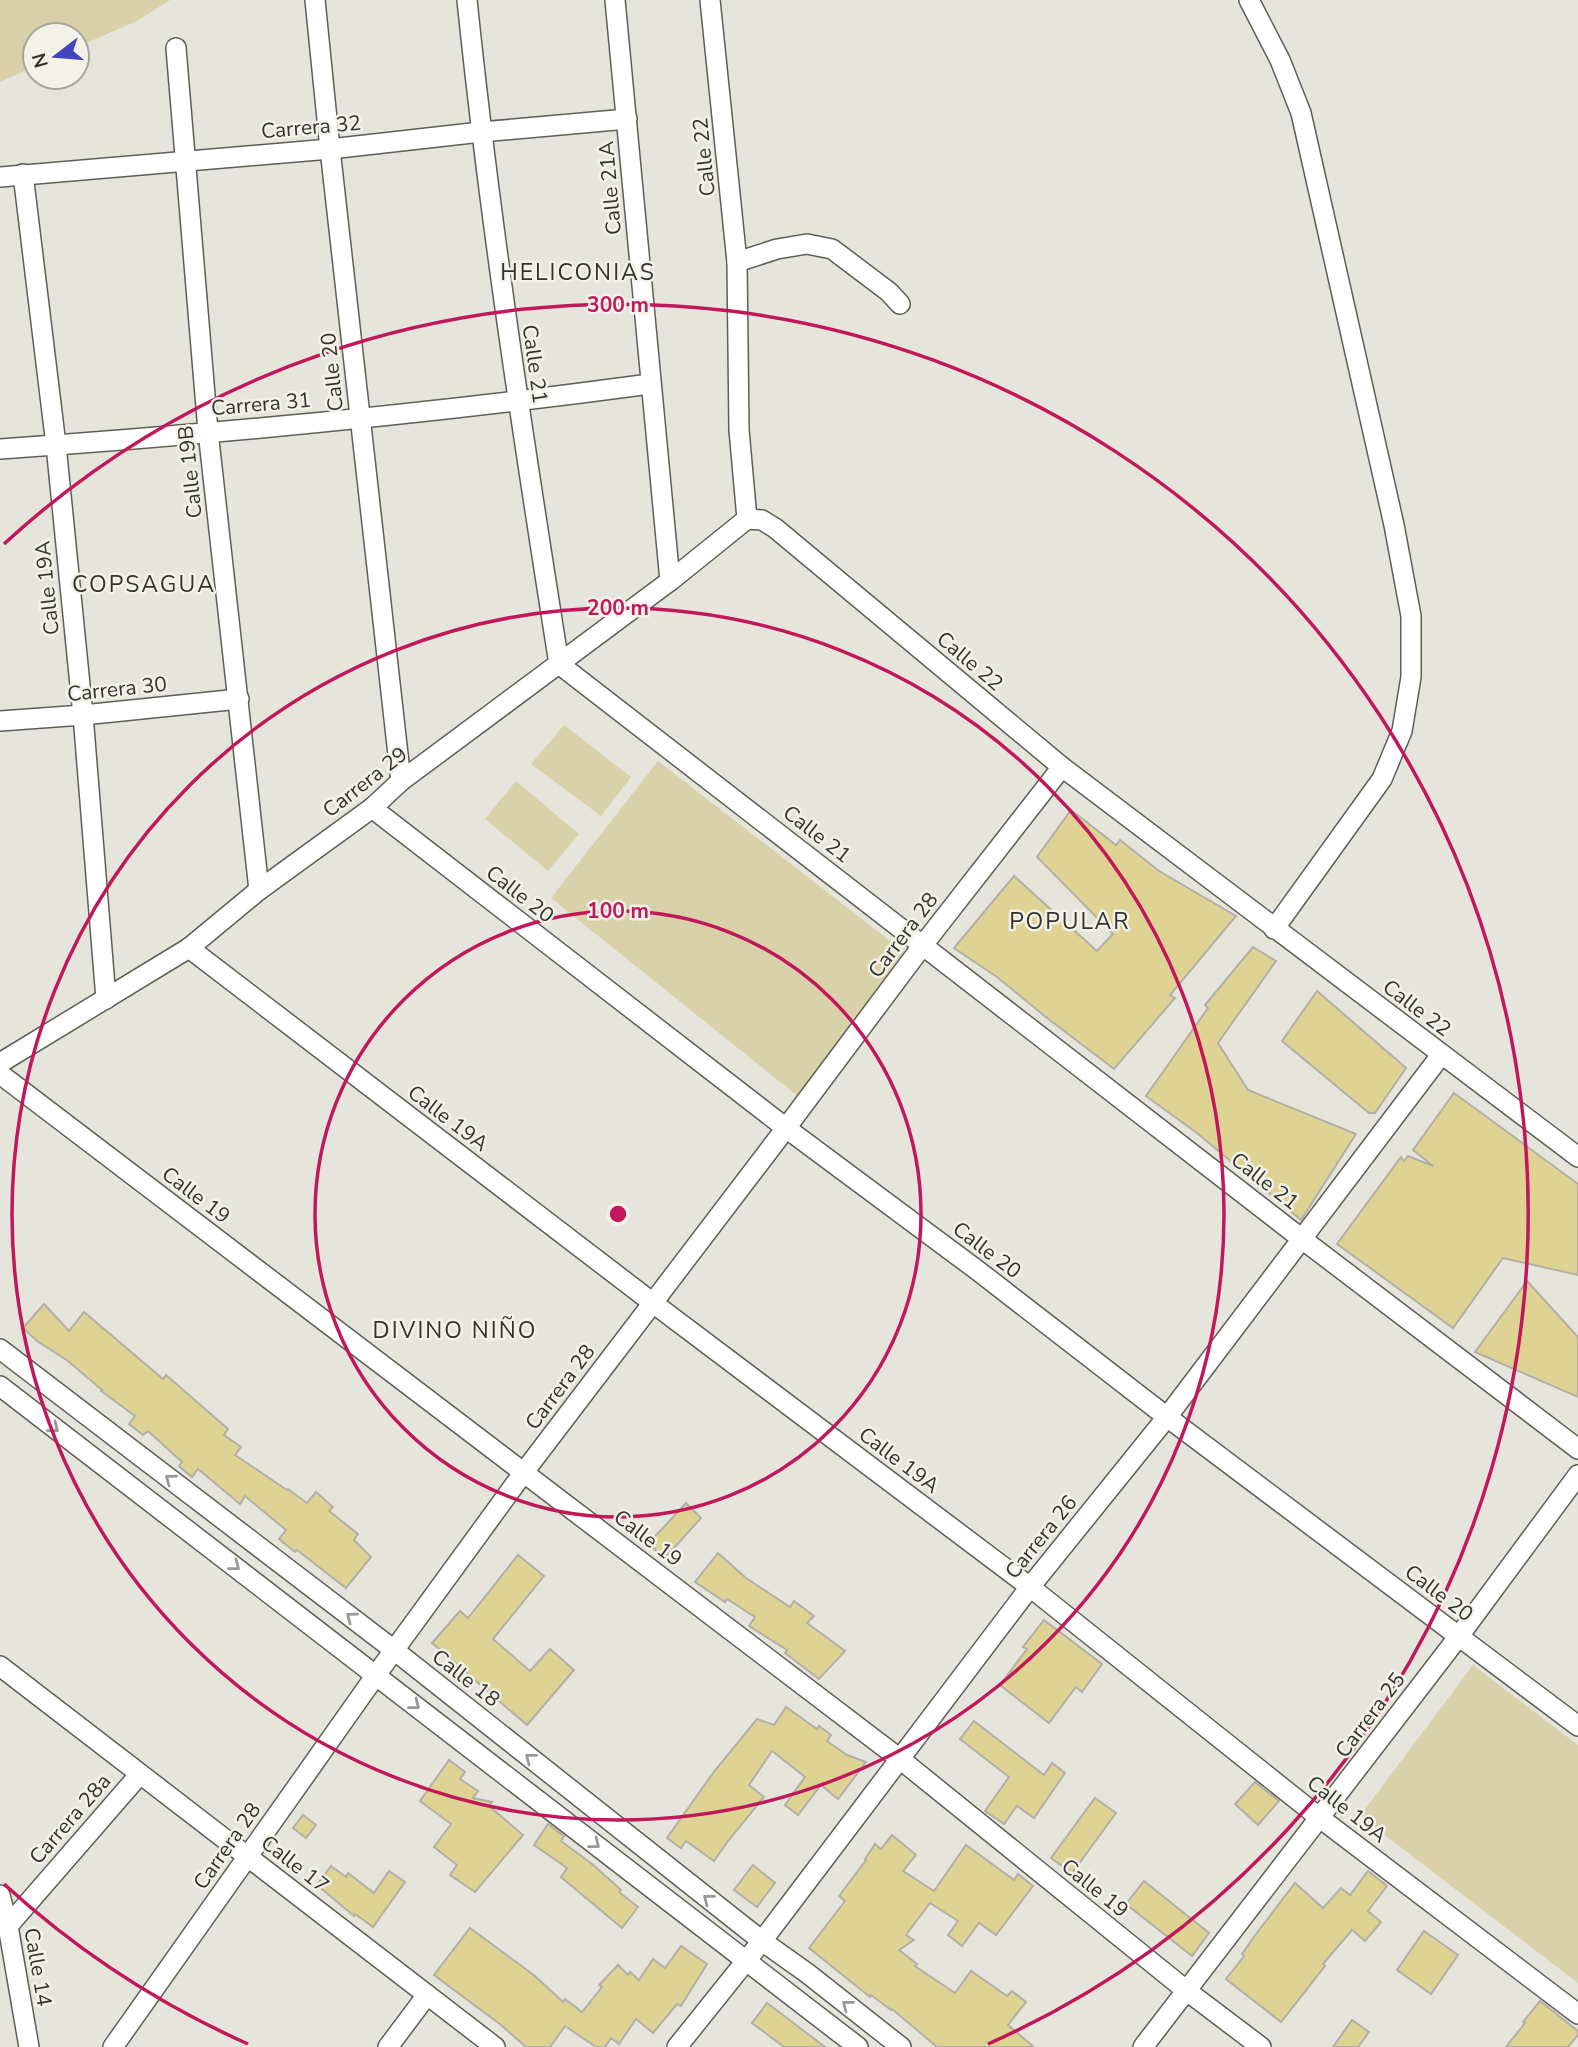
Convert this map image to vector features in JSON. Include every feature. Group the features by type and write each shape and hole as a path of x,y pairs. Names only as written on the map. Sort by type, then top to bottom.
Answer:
{"street":[{"name":"Calle 20","path":"315,0 401,781"},
{"name":"Calle 21","path":"467,0 481,132 517,402 559,664 1578,1449"},
{"name":"Calle 21A","path":"615,0 670,581"},
{"name":"Calle 22","path":"710,0 737,262 739,430 747,519 762,520 775,528 1062,767 1578,1157"},
{"path":"1249,0 1280,60 1301,113 1394,525 1411,616 1411,677 1402,731 1382,779 1274,929"},
{"name":"Calle 19B","path":"176,48 208,432 259,890"},
{"name":"Carrera 32","path":"0,177 626,120"},
{"name":"Calle 19A","path":"23,174 56,445 83,715 106,999"},
{"path":"737,262 777,249 807,244 832,249 889,292 900,304"},
{"name":"Carrera 31","path":"0,449 360,419 650,384"},
{"name":"Carrera 29","path":"0,1063 189,948 259,890 372,808 401,781 670,581 747,519"},
{"name":"Carrera 30","path":"0,721 239,699"},
{"name":"Carrera 28","path":"113,2047 376,1675 524,1472 923,945 1062,767"},
{"name":"Calle 20","path":"372,808 786,1128 1578,1726"},
{"name":"Calle 19A","path":"189,948 1030,1587 1320,1818 1578,2014"},
{"name":"Carrera 26","path":"677,2047 762,1941 1030,1587 1167,1417 1441,1055"},
{"name":"Calle 19","path":"0,1074 900,1759 1187,1991 1261,2047"},
{"name":"Calle 18","path":"0,1349 394,1650 762,1941 901,2047"},
{"path":"0,1386 859,2047"},
{"name":"Carrera 25","path":"1143,2047 1459,1636 1578,1475"},
{"name":"Calle 17","path":"0,1666 495,2047"},
{"name":"Carrera 28a","path":"8,1926 140,1774"},
{"name":"Calle 14","path":"0,1895 29,2047"},
{"path":"388,2047 427,1995"}],"shaded area":[{"path":"0,0 170,0 137,21 91,41 91,21 21,21 21,72 0,82"},
{"path":"564,725 631,777 601,816 531,764"},
{"path":"658,761 907,954 800,1098 551,898"},
{"path":"516,781 579,834 548,871 485,819"},
{"path":"1473,1665 1578,1745 1578,1983 1360,1816"}],"building":[{"path":"1071,810 1116,845 1120,840 1159,871 1236,916 1170,995 1175,998 1114,1069 997,977 954,948 1014,876 1097,951 1113,934 1037,857"},
{"path":"1253,947 1276,961 1218,1043 1248,1090 1356,1134 1301,1220 1197,1133 1146,1096 1208,1008 1205,1005"},
{"path":"1317,991 1406,1068 1375,1113 1369,1113 1282,1041"},
{"path":"1454,1093 1578,1184 1578,1275 1503,1258 1453,1328 1337,1244 1401,1157 1404,1161 1408,1156 1433,1166 1413,1150"},
{"path":"1527,1281 1578,1337 1578,1397 1475,1352"},
{"path":"44,1304 69,1331 84,1312 163,1379 166,1375 228,1429 224,1435 241,1447 235,1455 307,1503 316,1492 333,1507 329,1511 358,1534 354,1540 371,1557 346,1588 279,1539 286,1530 245,1496 240,1504 198,1469 192,1477 179,1466 182,1462 148,1431 143,1435 129,1424 135,1416 23,1328"},
{"path":"686,1503 701,1518 665,1558 648,1544"},
{"path":"718,1553 746,1578 790,1607 794,1601 814,1616 807,1623 845,1651 819,1679 785,1653 787,1650 749,1626 755,1617 727,1599 725,1602 695,1582"},
{"path":"518,1555 544,1576 493,1639 530,1671 550,1649 574,1670 527,1725 432,1643 460,1611 468,1618"},
{"path":"1044,1620 1102,1664 1082,1692 1076,1687 1049,1723 1000,1685 1027,1649 1023,1647"},
{"path":"786,1707 817,1729 819,1726 831,1735 827,1741 847,1755 866,1762 838,1799 821,1785 798,1815 785,1805 805,1777 772,1751 749,1785 764,1797 714,1861 686,1841 681,1848 667,1838 713,1773 757,1719 774,1725"},
{"path":"974,1721 1044,1775 1052,1763 1065,1773 1034,1818 1017,1806 1004,1824 985,1811 1009,1777 960,1739"},
{"path":"449,1760 465,1772 460,1779 478,1791 473,1798 492,1802 489,1806 523,1835 475,1892 450,1875 457,1865 434,1847 451,1824 420,1801"},
{"path":"1255,1782 1279,1801 1258,1825 1235,1804"},
{"path":"1095,1798 1116,1813 1072,1873 1051,1858"},
{"path":"303,1815 316,1825 306,1838 293,1828"},
{"path":"548,1824 564,1836 561,1841 592,1864 638,1907 622,1928 561,1877 567,1868 534,1845"},
{"path":"892,1835 916,1855 903,1871 934,1891 966,1845 1014,1880 1018,1874 1033,1886 996,1935 979,1923 962,1946 948,1935 958,1921 930,1903 906,1935 914,1940 899,1950 917,1964 915,1966 955,1993 971,1971 1007,1996 1012,1991 1026,2002 1008,2025 1034,2047 937,2047 892,2009 871,1995 870,1997 809,1948 845,1901 839,1896 875,1844 881,1849"},
{"path":"753,1865 775,1883 757,1907 734,1890"},
{"path":"331,1866 346,1877 348,1873 374,1893 389,1871 405,1882 373,1927 355,1914 354,1916 317,1885"},
{"path":"1368,1871 1387,1886 1368,1911 1381,1922 1365,1941 1352,1930 1323,1964 1325,1966 1281,2022 1226,1979 1295,1883 1323,1908 1341,1888 1350,1895"},
{"path":"1144,1881 1209,1933 1192,1956 1126,1904"},
{"path":"470,1928 535,1976 563,2002 565,1999 582,2012 602,1987 599,1985 618,1965 628,1975 630,1972 639,1980 653,1959 665,1968 681,1946 707,1964 681,2006 677,2004 653,2033 636,2019 619,2044 611,2038 605,2047 596,2047 565,2026 550,2047 526,2047 434,1975"},
{"path":"1424,1931 1458,1955 1431,1994 1397,1970"},
{"path":"1540,2001 1578,2031 1578,2035 1568,2047 1506,2047 1525,2023 1523,2022"},
{"path":"767,2003 825,2047 784,2047 752,2023"},
{"path":"1352,2020 1369,2032 1358,2047 1333,2047"}],"district":[{"name":"HELICONIAS","path":"578,272"},
{"name":"COPSAGUA","path":"144,584"},
{"name":"POPULAR","path":"1070,921"},
{"name":"DIVINO NIÑO","path":"455,1330"}]}
